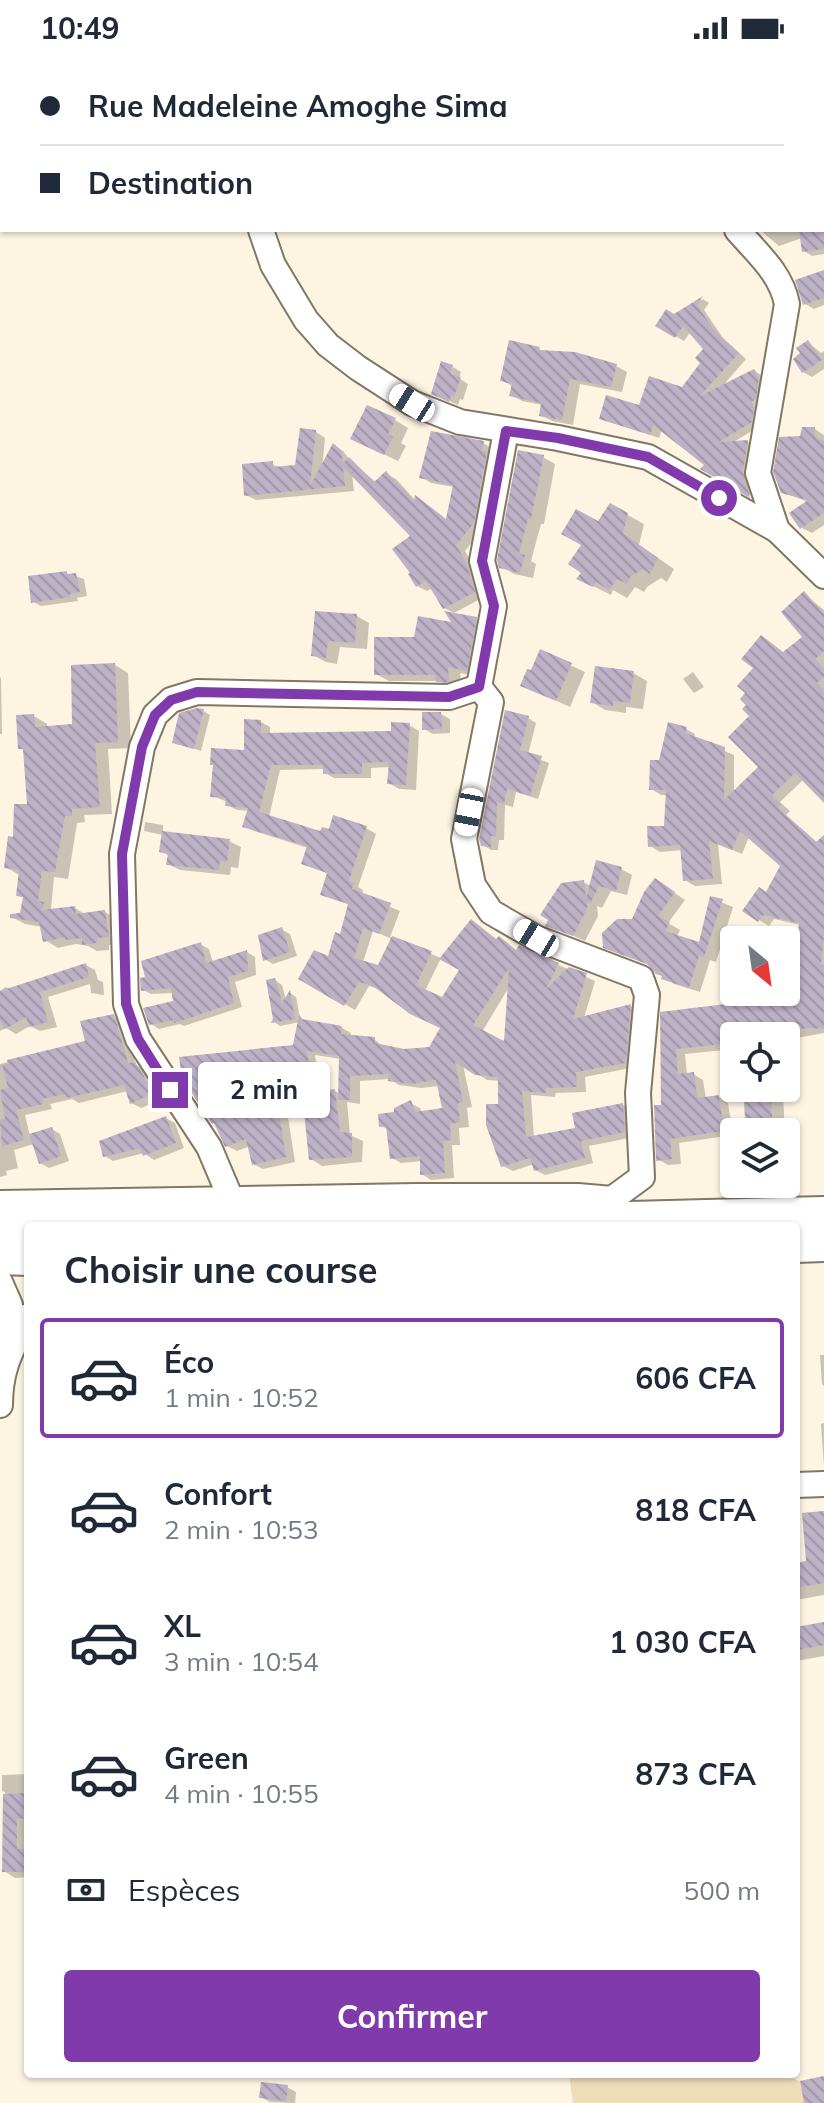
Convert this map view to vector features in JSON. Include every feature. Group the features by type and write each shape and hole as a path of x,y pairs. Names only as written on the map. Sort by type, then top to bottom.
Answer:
{"highway":[{"path":"132,1222 416,1209 824,1215"},
{"path":"0,1225 24,1226"},
{"path":"800,1244 824,1243"},
{"path":"0,1256 24,1257"}],"street":[{"path":"262,232 273,265 306,320 328,345 412,403 460,422 648,457 777,530 824,576"},
{"path":"739,232 778,276 787,304 758,473 777,530"},
{"path":"506,431 482,561 494,606 479,687 491,702 464,839 473,885 491,912 536,938 641,978 647,995 638,1093 642,1177 601,1210"},
{"path":"231,1199 209,1147 138,1039 126,1004 122,854 142,747 155,715 171,700 197,692 449,697 479,687"},
{"path":"0,1203 231,1199 416,1209"},
{"path":"0,1282 10,1305 11,1346"},
{"path":"0,1405 1,1377 11,1346 24,1323"},
{"path":"800,1485 824,1484"}],"shaded area":[{"path":"824,2076 824,2103 573,2103 570,2078 796,2078 800,2081"}],"building":[{"path":"799,232 824,232 824,249 802,252"},
{"path":"824,270 824,298 803,305 795,280"},
{"path":"703,296 697,305 715,331 739,353 700,396 754,369 759,377 756,399 751,402 754,407 752,422 719,442 748,440 743,471 750,498 700,469 704,465 653,425 650,435 599,419 606,395 639,405 649,376 682,387 700,363 695,358 703,349 683,326 675,338 655,326 666,309 674,314"},
{"path":"509,340 540,347 539,350 575,352 617,364 611,387 570,379 562,420 539,416 541,403 509,396 512,384 500,381"},
{"path":"808,340 822,360 802,373 793,359 800,353 796,348"},
{"path":"441,361 453,365 451,374 461,377 449,402 431,394"},
{"path":"367,405 396,418 388,434 393,437 384,455 350,439"},
{"path":"802,427 815,427 815,437 824,441 824,513 800,529 789,513 808,500 781,493 773,472 779,437 800,436"},
{"path":"300,428 316,430 310,486 333,443 341,450 343,463 349,457 374,482 386,471 414,501 415,495 446,519 453,485 419,478 431,431 484,441 482,451 487,451 474,523 456,545 467,564 475,592 443,609 426,581 416,587 410,573 392,549 410,536 343,467 345,486 244,496 242,464 273,461 273,467 295,465"},
{"path":"518,450 544,455 531,519 528,518 519,554 525,555 520,573 499,568 497,560"},
{"path":"610,503 628,513 623,533 658,558 650,574 643,569 630,577 627,584 617,579 609,590 596,582 593,587 576,579 581,573 568,564 581,545 561,534 576,509 598,521"},
{"path":"67,571 67,574 76,573 80,592 70,594 70,597 31,603 28,576"},
{"path":"804,591 824,614 824,651 815,659 824,668 824,677 817,683 824,690 824,803 795,773 772,795 781,804 778,808 816,842 824,835 821,964 824,965 824,1029 800,1029 800,1022 720,1022 720,1044 676,1049 678,1074 694,1072 697,1098 719,1095 722,1118 720,1132 670,1139 672,1159 656,1161 654,1105 661,1105 660,1012 720,1005 800,1006 799,923 763,915 758,922 742,911 759,887 766,892 780,866 740,831 732,850 709,841 713,879 683,881 680,845 648,847 647,826 664,826 666,790 649,790 650,760 659,760 668,722 687,727 685,733 725,747 724,800 758,767 728,737 749,716 742,709 746,705 740,699 745,693 737,686 753,668 741,659 761,635 783,652 802,637 781,612"},
{"path":"315,611 357,614 355,643 328,641 326,658 311,656"},
{"path":"444,611 477,617 467,671 448,667 447,682 436,682 435,675 374,675 374,637 414,637 418,616 451,622"},
{"path":"540,649 572,663 556,701 520,686"},
{"path":"115,663 118,742 95,743 100,807 72,809 72,816 65,816 55,872 42,871 38,901 44,902 42,910 75,906 76,914 105,910 109,937 97,938 97,943 82,945 82,938 65,940 65,937 43,942 39,922 10,918 10,914 20,913 23,897 16,896 19,870 4,868 8,836 13,837 14,804 27,804 23,749 18,749 16,715 34,714 35,727 72,724 71,665"},
{"path":"595,666 634,671 630,703 613,701 613,706 590,703"},
{"path":"204,709 194,749 172,743 179,713"},
{"path":"505,710 529,716 520,750 542,756 530,796 507,789 504,804 497,802 496,836 491,836 491,847 481,846 479,839"},
{"path":"422,712 441,712 442,729 422,730"},
{"path":"244,719 261,720 261,733 391,731 391,722 410,723 406,785 387,784 389,762 362,763 362,774 323,774 323,765 271,765 259,812 320,831 322,827 329,829 333,815 367,826 349,881 354,883 352,889 391,903 379,934 363,928 354,958 378,965 392,936 432,951 416,985 442,997 459,970 439,959 471,919 516,950 519,945 559,963 546,989 569,967 587,973 573,1019 631,1004 626,1063 576,1072 577,1087 546,1088 546,1093 522,1091 526,1137 575,1128 572,1113 623,1103 625,1132 581,1141 585,1158 534,1171 530,1158 501,1167 486,1125 486,1104 498,1104 498,1077 475,1075 455,1062 463,1102 458,1103 460,1122 450,1124 451,1140 443,1141 445,1173 420,1175 420,1156 390,1159 386,1126 379,1127 378,1114 394,1112 394,1108 411,1100 415,1112 442,1108 436,1080 410,1084 388,1081 389,1074 350,1076 350,1100 338,1100 339,1056 307,1051 312,1087 276,1093 286,1157 252,1165 246,1139 225,1147 214,1123 182,1078 179,1057 293,1045 299,1015 302,1019 342,1026 341,1034 375,1037 375,1043 404,1049 429,1047 440,1028 410,1014 373,986 359,982 344,1006 298,979 314,950 328,956 335,932 340,934 348,904 320,895 327,873 301,864 307,846 242,827 248,808 225,806 226,798 210,797 211,748 244,750","holes":["509,968 504,1041 473,1025"]},
{"path":"162,831 230,839 227,862 220,861 219,870 166,865 168,854 159,852"},
{"path":"596,860 622,867 616,891 599,886 590,904 587,902 587,909 573,936 545,926 548,920 540,915 561,883 584,880 586,898"},
{"path":"655,878 675,892 658,916 670,922 665,931 699,942 710,896 723,899 704,957 699,956 689,988 661,979 662,976 647,964 603,948 602,933 617,919 632,919 644,892"},
{"path":"282,927 290,952 263,961 258,935"},
{"path":"201,942 206,963 247,950 248,971 228,977 234,1003 174,1023 174,1020 149,1025 143,1008 173,1001 171,988 141,991 140,978 145,977 141,961"},
{"path":"86,963 89,977 40,992 48,1022 29,1027 26,1017 5,1029 0,1021 0,991"},
{"path":"275,978 282,1003 290,990 295,1019 271,1023 273,1019 266,980"},
{"path":"114,1014 128,1063 135,1062 151,1094 130,1104 124,1085 67,1098 65,1094 42,1099 43,1104 16,1110 24,1140 2,1146 0,1120 5,1118 0,1090 8,1088 2,1065 8,1064 7,1060 85,1041 80,1021"},
{"path":"335,1089 340,1132 352,1133 352,1157 309,1160 302,1093"},
{"path":"744,1102 771,1102 772,1118 745,1118"},
{"path":"166,1116 176,1143 143,1156 140,1148 103,1157 99,1141"},
{"path":"52,1127 61,1156 39,1164 29,1134"},
{"path":"824,1511 824,1583 800,1587 800,1562 806,1561 802,1513"},
{"path":"824,1622 824,1645 800,1650 800,1626"},
{"path":"24,1793 24,1818 17,1819 17,1849 24,1849 24,1872 2,1872 3,1794"},
{"path":"824,2076 824,2103 804,2103 800,2081"},
{"path":"261,2082 288,2085 286,2101 259,2098"}],"route":[{"path":"170,1090 138,1039 126,1004 122,854 142,747 155,715 171,700 197,692 449,697 479,687 494,606 482,561 506,431 558,438 648,457 719,498"}]}
